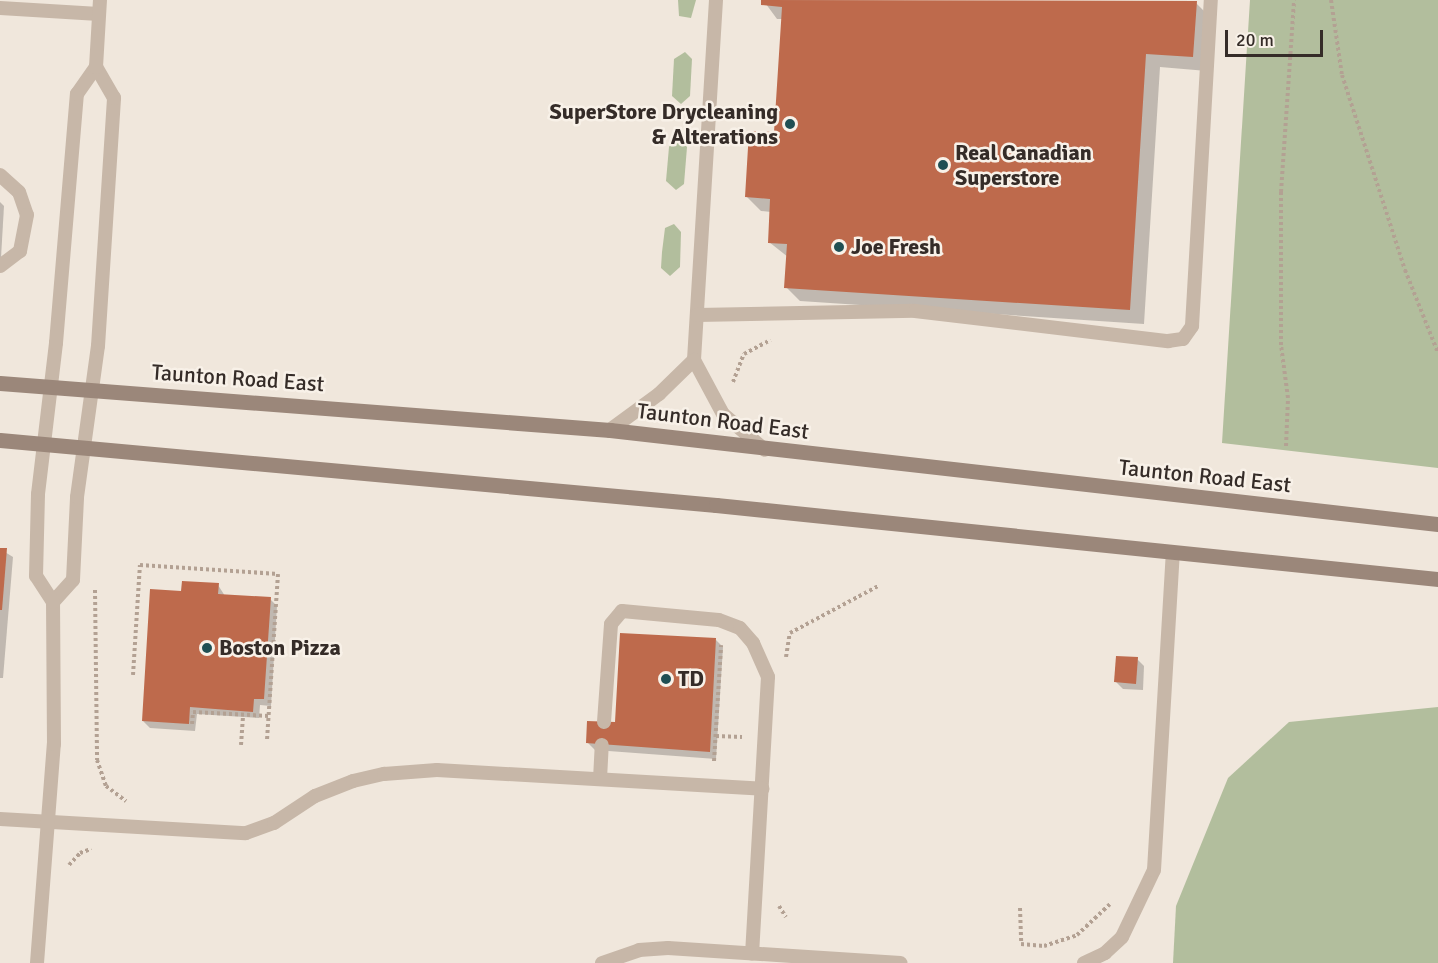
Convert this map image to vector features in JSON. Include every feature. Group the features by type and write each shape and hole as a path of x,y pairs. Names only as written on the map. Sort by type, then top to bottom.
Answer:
{"main road":[{"name":"Taunton Road East","path":"0,383 610,430 765,450 1438,524"},
{"path":"0,440 704,503 1173,554 1438,579"}],"lane":[{"path":"716,0 694,360 723,414 765,450"},
{"path":"697,315 915,311 1168,341 1183,339 1192,326 1211,0"},
{"path":"0,8 100,7 96,67 77,94 51,386 43,443 36,576 54,602 54,744 37,963"},
{"path":"54,602 73,580 77,497 93,390 114,98 96,67"},
{"path":"0,175 19,192 27,215 20,251 0,266"},
{"path":"610,430 659,394 694,360"},
{"path":"1084,963 1105,953 1122,937 1154,870 1173,554"},
{"path":"604,722 611,624 622,611 729,623 753,642 768,677 752,954"},
{"path":"600,779 602,745"},
{"path":"0,819 246,833 274,823 338,786 384,774 455,770 762,789"},
{"path":"602,963 654,948 901,963"}],"path":[{"path":"1286,446 1288,398 1281,345 1281,192 1294,0"},
{"path":"1331,0 1342,75 1405,270 1438,353"},
{"path":"733,382 744,354 770,340"},
{"path":"133,675 140,565 278,574 267,741"},
{"path":"95,579 97,760 100,778 129,803"},
{"path":"786,660 790,633 878,586"},
{"path":"714,761 722,635"},
{"path":"192,724 193,712 269,716"},
{"path":"241,746 243,715"},
{"path":"716,736 748,737"},
{"path":"65,873 80,853 98,848"},
{"path":"1020,908 1018,937 1026,948 1056,944 1077,935 1096,921 1115,896"}],"green space":[{"path":"678,0 696,0 691,18 679,16"},
{"path":"1250,0 1438,0 1438,468 1222,443"},
{"path":"685,52 692,59 690,96 681,104 672,96 674,59"},
{"path":"674,138 681,139 687,147 684,184 676,190 666,181 669,147"},
{"path":"674,224 681,232 680,267 670,276 661,268 662,252 665,228"},
{"path":"1438,707 1438,963 1173,963 1176,906 1228,778 1289,722"}],"building":[{"name":"Real Canadian Superstore","path":"761,0 1197,1 1193,57 1146,54 1130,310 784,288 787,244 768,243 770,199 745,197 749,131 774,132 782,7 761,5"},
{"path":"0,548 7,548 2,610 0,610"},
{"name":"Boston Pizza","path":"182,581 219,583 218,594 271,597 264,699 254,699 253,712 190,707 189,724 142,721 150,589 181,591"},
{"name":"TD","path":"620,633 716,638 710,752 586,743 587,721 615,722"},
{"path":"1116,656 1138,657 1136,684 1114,682"}],"place":[{"name":"SuperStore Drycleaning & Alterations","path":"790,124"},
{"name":"Real Canadian Superstore","path":"943,165"},
{"name":"Joe Fresh","path":"839,247"},
{"name":"Boston Pizza","path":"207,648"},
{"name":"TD","path":"666,679"}]}
